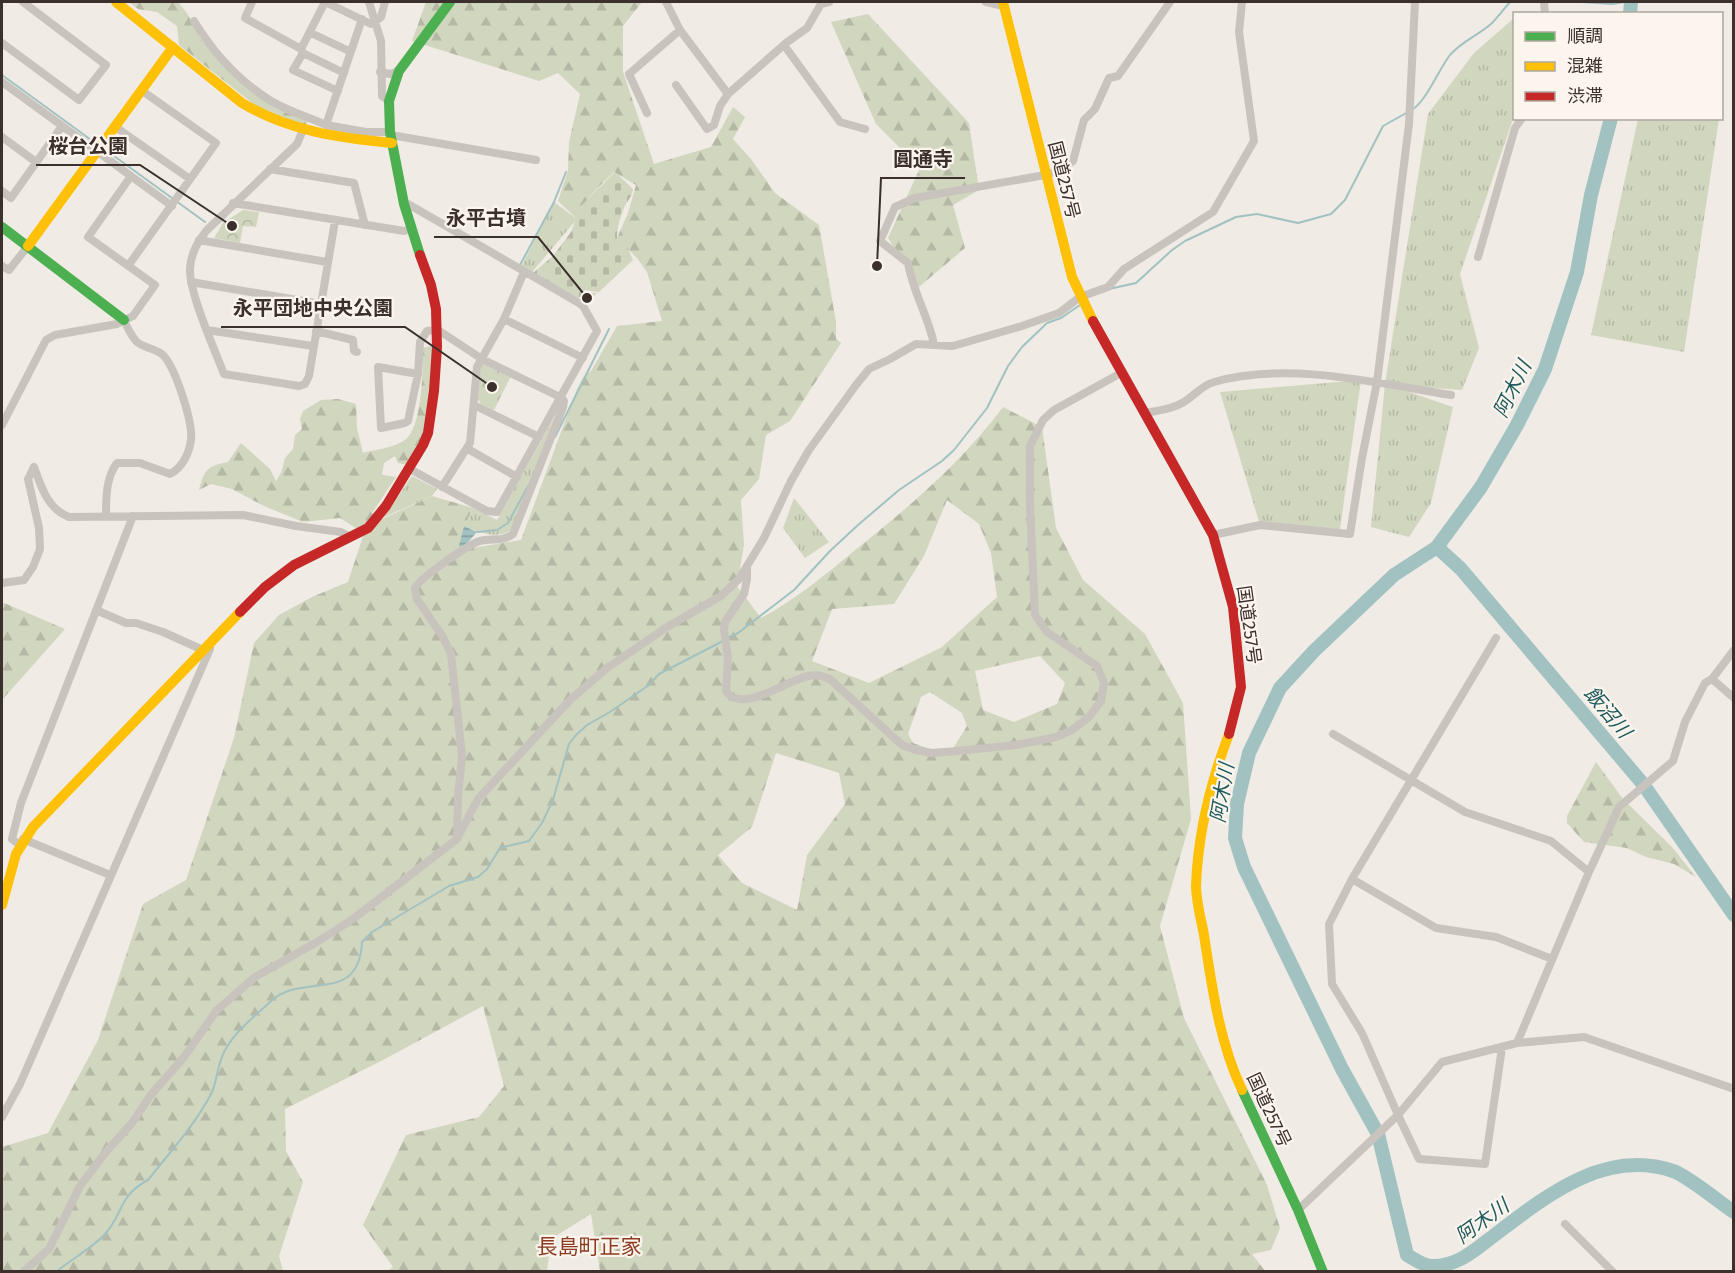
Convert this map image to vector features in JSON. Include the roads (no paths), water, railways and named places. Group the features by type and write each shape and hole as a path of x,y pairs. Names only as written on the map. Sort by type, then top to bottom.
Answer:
{"main road":[{"path":"116,2 260,115 303,130 338,137 391,136"},
{"path":"2,905 9,875 22,842 249,602 277,576 368,528 386,506 423,446 428,434 434,391 438,330 431,285 404,204 391,136 389,101 399,71 450,2"},
{"name":"国道257号","path":"1003,4 1072,278 1121,373 1190,491 1213,536 1233,607 1241,687 1233,725 1222,753 1204,821 1196,887 1214,1000 1230,1065 1298,1210 1323,1272"},
{"path":"28,246 173,47"},
{"path":"2,227 124,320"}],"street":[{"path":"2,43 79,100 106,65 23,2"},
{"path":"252,2 245,18 344,73"},
{"path":"338,91 293,70 325,2 371,24 381,17 385,2"},
{"path":"369,2 381,41 382,96 389,101"},
{"path":"666,2 680,30 728,94"},
{"path":"676,85 707,129 714,125 720,106 728,94 807,28 821,4 829,2"},
{"path":"986,2 1003,4"},
{"path":"934,344 931,330 912,284 908,263 880,241 895,207 915,198 1045,175 1060,170 1073,161 1084,120 1095,109 1109,78 1118,76 1170,2"},
{"path":"23,1272 49,1249 80,1186 132,1123 150,1095 184,1057 217,1010 255,977 353,919 458,839 478,799 570,700 607,668 632,650 721,596 738,579 764,538 800,466 819,435 869,369 916,344 953,346 1059,313 1080,297 1108,287 1124,269 1213,212 1254,141 1239,32 1242,2"},
{"path":"1213,536 1260,525 1350,534 1377,382 1409,124 1415,2"},
{"path":"326,125 349,51 362,19"},
{"path":"194,21 214,52 246,82 270,100 326,125 536,160"},
{"path":"647,114 629,74 680,30"},
{"path":"311,33 349,51"},
{"path":"784,45 840,122 865,129"},
{"path":"380,72 390,74 399,71"},
{"path":"2,82 172,206"},
{"path":"128,266 216,143 141,90"},
{"path":"1478,257 1515,128 1521,120"},
{"path":"2,191 11,198 62,126"},
{"path":"114,126 190,179"},
{"path":"303,130 297,144 233,203 199,240 191,259 191,282 224,374 299,386 307,381 336,220"},
{"path":"2,137 36,162"},
{"path":"270,169 354,183 365,225"},
{"path":"2,425 46,340 55,335 117,324 133,316 155,285 88,237 131,176"},
{"path":"233,203 404,231 411,230"},
{"path":"404,204 440,222 583,306 597,331 500,510 495,513 487,511 408,468"},
{"path":"199,240 327,262"},
{"path":"2,266 9,270 28,246"},
{"path":"442,487 468,449 477,367 504,319 524,272"},
{"path":"191,282 321,304"},
{"path":"504,319 583,358"},
{"path":"106,516 106,498 111,470 117,463 140,463 170,474 178,470 187,453 191,437 180,385 169,364 163,355 137,342 124,320"},
{"path":"207,330 313,346"},
{"path":"418,374 378,367 381,428 408,421 418,374 418,351 421,337 427,331 438,330 482,359 564,401 513,534 506,539 472,544 422,578 415,588 417,599 443,637 451,654 462,756 458,797 458,839"},
{"path":"316,331 353,340 354,351 357,352"},
{"path":"1144,413 1168,409 1183,402 1200,388 1213,383 1250,375 1281,372 1377,382 1451,395"},
{"path":"747,567 744,594 725,622 724,634 728,658 726,691 731,698 745,701 809,675 824,676 902,745 932,753 1016,745 1056,737 1072,730 1089,717 1097,707 1103,695 1104,683 1097,666 1047,632 1035,615 1029,451 1043,420 1054,410 1121,373"},
{"path":"474,405 539,437"},
{"path":"468,449 517,477"},
{"path":"2,583 24,580 33,567 40,549 39,528 28,479 34,467 44,494 62,514 69,517 243,515 296,526 341,531 349,536"},
{"path":"110,875 22,842 14,842 12,834 21,803 133,516"},
{"path":"2,1117 20,1084 210,649 136,623 126,623 96,610"},
{"path":"1497,638 1352,879 1329,924 1332,984 1362,1033 1419,1159 1485,1164 1502,1048"},
{"path":"1517,1043 1588,872 1619,807 1673,761 1685,722 1705,683 1712,679 1734,650"},
{"path":"1712,679 1734,698"},
{"path":"1333,735 1465,812 1551,841 1588,872"},
{"path":"1352,879 1436,928 1496,937 1552,959"},
{"path":"1298,1210 1398,1115 1442,1062 1517,1043 1584,1036 1734,1089"},
{"path":"1565,1224 1612,1272"}],"water":[{"path":"464,526 477,532 463,548 459,546"}],"waterway":[{"path":"1413,109 1423,99 1450,55 1492,23 1510,2"},
{"path":"1583,2 1612,4 1625,2"},
{"name":"阿木川","path":"1630,12 1631,2"},
{"path":"2,75 98,145"},
{"path":"1109,289 1136,283 1185,241 1236,217 1257,214 1298,223 1331,214 1345,200 1383,126 1408,112"},
{"name":"阿木川","path":"1610,120 1591,195 1577,272 1545,369 1517,425 1481,487 1437,547 1394,575 1314,651 1280,688 1249,753 1237,804 1235,838 1244,867 1342,1069 1378,1134 1407,1255 1422,1264 1431,1266 1450,1264 1474,1251 1556,1191 1600,1171 1624,1166 1648,1166 1673,1171 1734,1212"},
{"path":"103,148 205,222"},
{"path":"520,265 554,202 566,172"},
{"path":"728,638 738,633 794,590 858,525 899,490 942,461 954,450 987,408 1008,366 1022,347 1047,323 1061,318 1080,305"},
{"path":"555,437 609,329"},
{"path":"477,532 497,530 508,523 528,486"},
{"name":"飯沼川","path":"1437,547 1461,569 1643,784 1734,915"},
{"path":"56,1272 105,1234 131,1192 148,1180 182,1138 212,1092 220,1061 230,1041 249,1021 283,993 340,981 351,974 358,962 362,942 372,932 449,886 478,877 487,869 500,848 529,841 542,823 553,800 569,744 576,735 587,725 649,685 659,674 723,641"}],"place":[{"name":"桜台公園","path":"232,226"},
{"name":"圓通寺","path":"877,266"},
{"name":"永平古墳","path":"587,298"},
{"name":"永平団地中央公園","path":"492,387"}],"district":[{"name":"長島町正家","path":"589,1247"}]}
